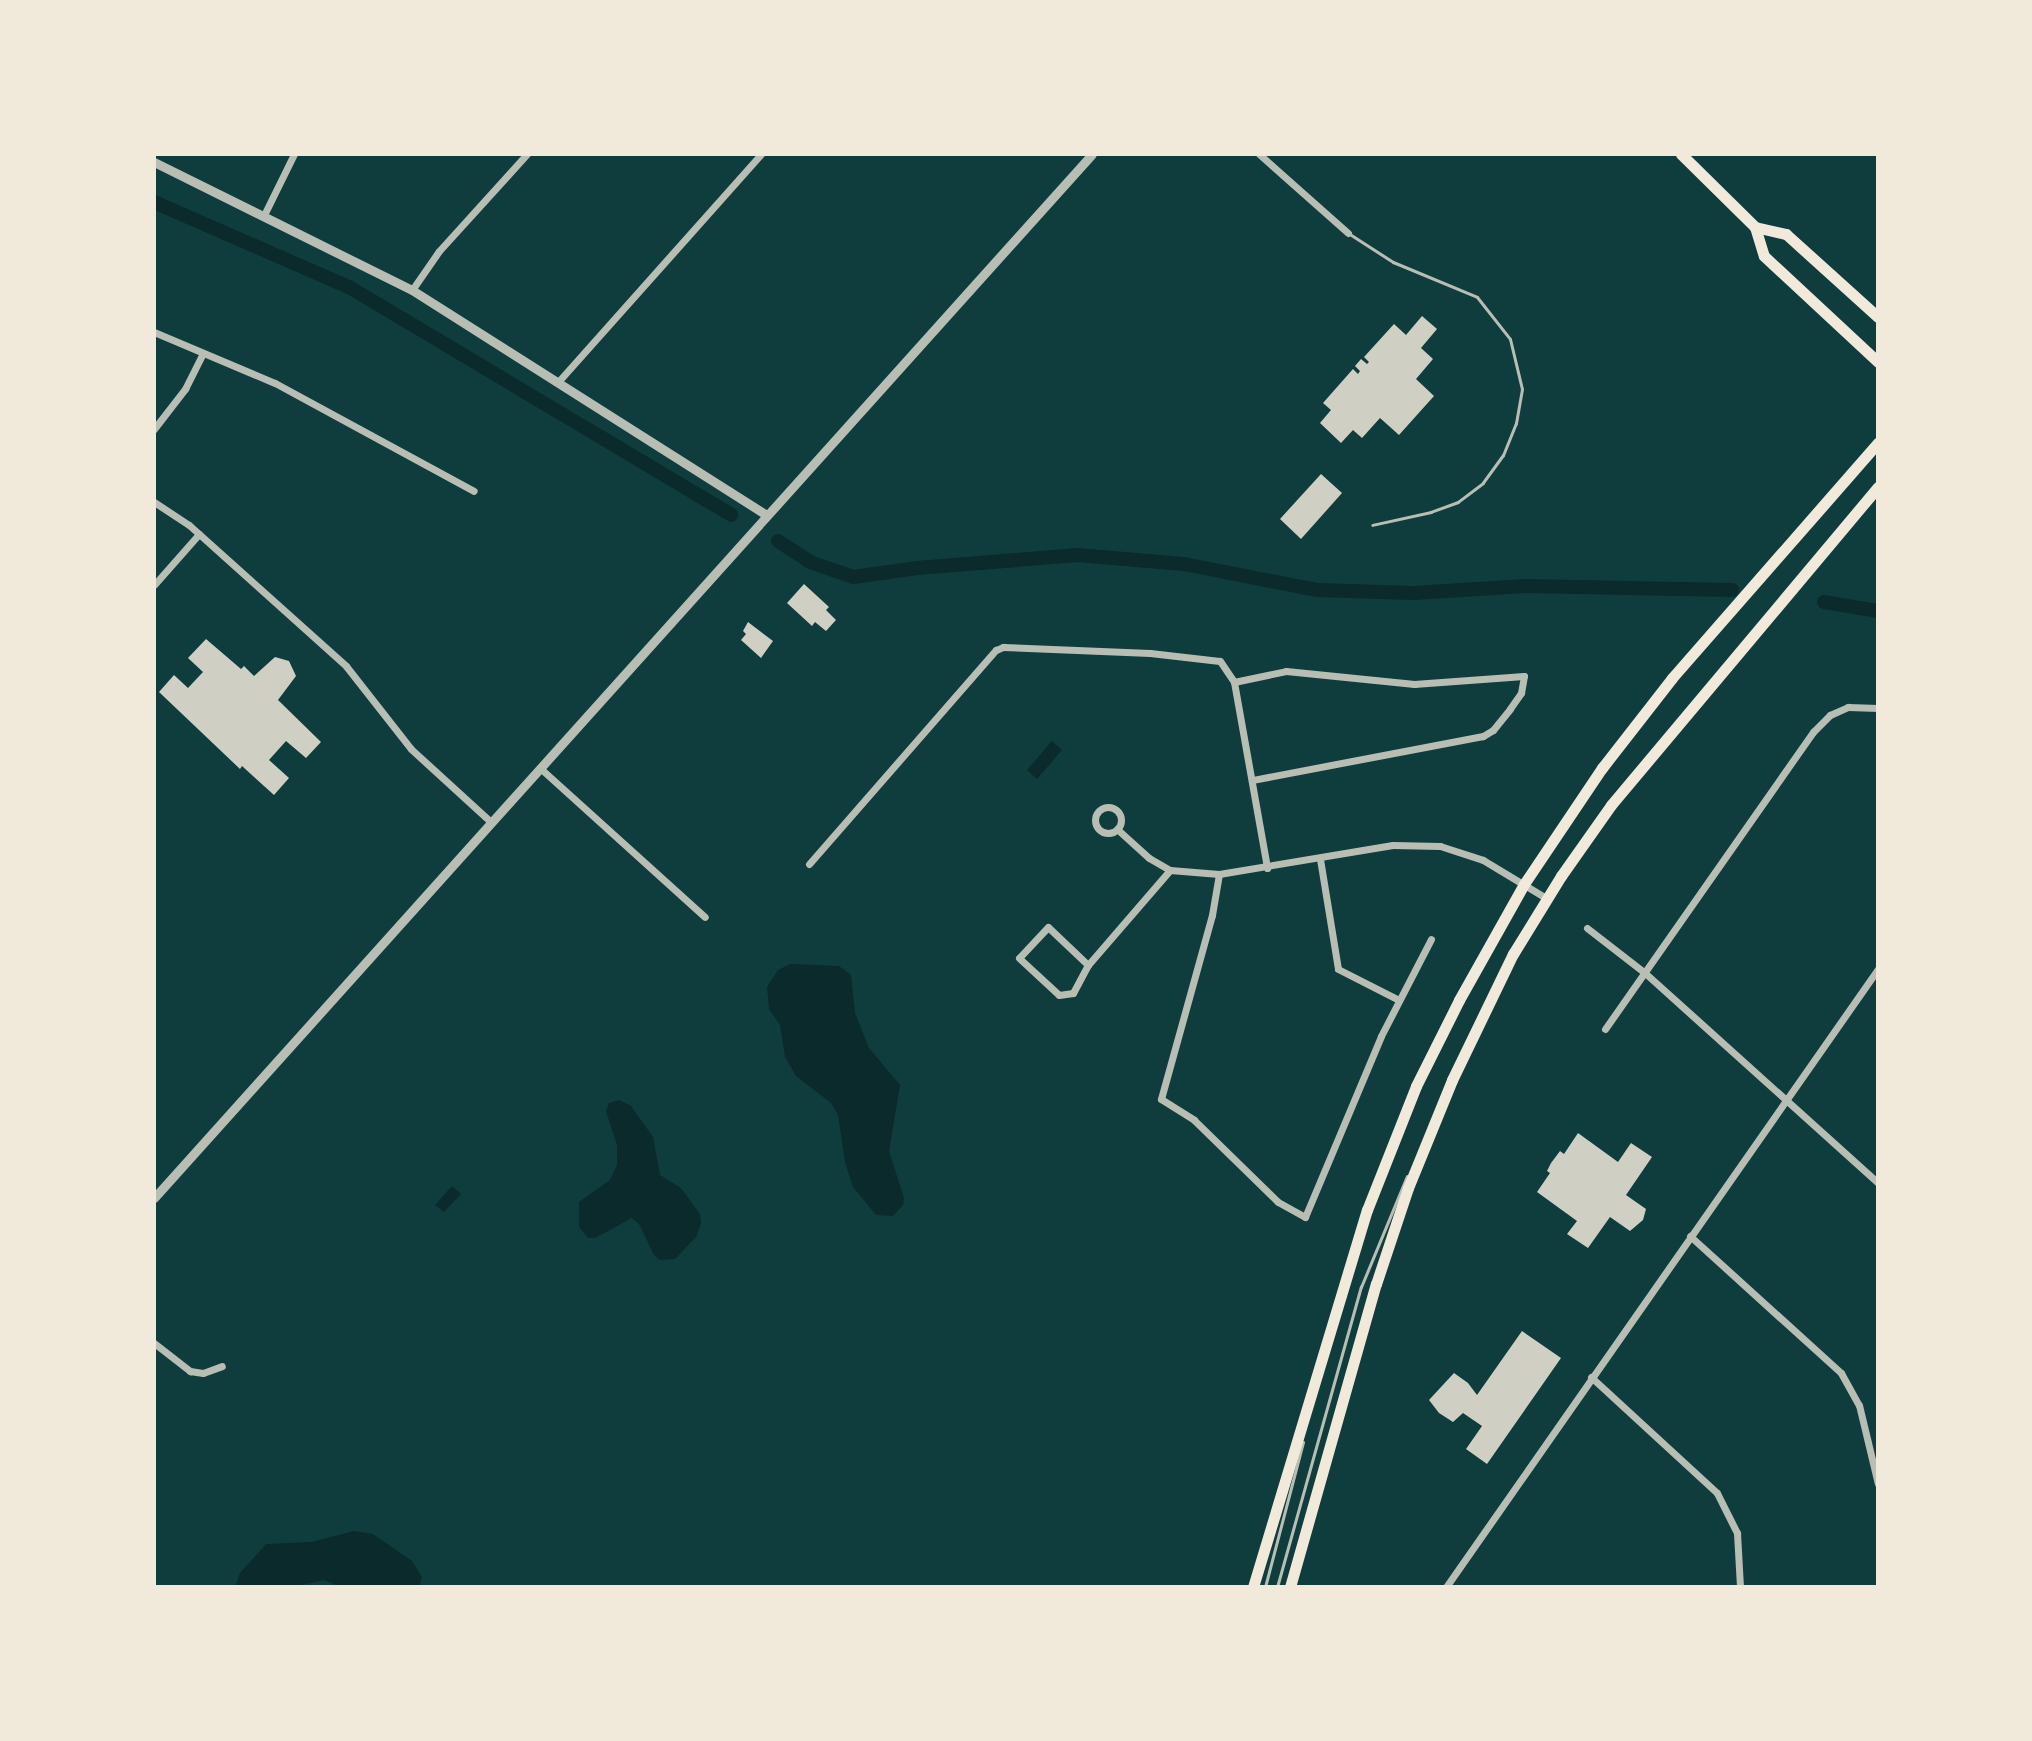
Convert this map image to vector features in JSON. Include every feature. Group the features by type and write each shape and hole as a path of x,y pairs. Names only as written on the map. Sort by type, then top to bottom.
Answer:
{"main road":[{"path":"1681,154 1755,227 1764,256 1878,362"},
{"path":"1755,227 1786,234 1878,317"},
{"path":"1253,1587 1348,1265 1401,1120 1452,1013 1524,884 1575,806 1658,695 1878,443"},
{"path":"1290,1587 1376,1284 1429,1135 1477,1026 1546,898 1642,765 1878,487"}],"street":[{"path":"264,215 294,154"},
{"path":"412,290 439,251 527,154"},
{"path":"558,382 761,154"},
{"path":"154,1198 1092,154"},
{"path":"1259,154 1348,233"},
{"path":"154,162 412,290 767,515"},
{"path":"154,332 275,383 474,491"},
{"path":"154,429 185,389 203,353"},
{"path":"154,502 199,534 357,677 411,749 491,822"},
{"path":"154,585 199,534"},
{"path":"809,864 996,650 1003,647 1212,657 1227,667 1234,682 1267,868"},
{"path":"1234,682 1286,671 1414,684 1524,676 1521,693 1493,730 1483,736 1253,780"},
{"path":"1605,1029 1823,720 1848,707 1878,708"},
{"path":"540,768 705,917"},
{"path":"1117,829 1149,858 1170,870 1219,874 1393,845 1440,846 1483,860 1546,898"},
{"path":"1320,859 1338,969 1399,1000"},
{"path":"1088,965 1048,927 1019,958 1059,995 1073,993 1088,965 1170,870"},
{"path":"1219,874 1209,928 1161,1099 1194,1120 1278,1202 1305,1217 1399,1000 1431,939"},
{"path":"1587,928 1645,973 1878,1183"},
{"path":"1446,1587 1878,969"},
{"path":"1690,1236 1841,1373 1859,1405 1878,1484"},
{"path":"154,1343 190,1371 203,1373 222,1366"},
{"path":"1591,1377 1717,1493 1737,1533 1740,1587"}],"lane":[{"path":"1348,233 1393,262 1477,297 1510,339 1522,389 1516,423 1503,455 1483,483 1458,502 1431,512 1372,525"},
{"path":"1277,1587 1361,1287 1395,1201 1429,1135"},
{"path":"1265,1587 1300,1457 1310,1391"}],"water":[{"path":"1052,741 1062,750 1037,779 1027,770"},
{"path":"790,964 839,966 851,975 855,1013 869,1048 900,1085 889,1151 904,1198 903,1205 893,1216 876,1215 853,1187 845,1162 838,1115 831,1103 796,1076 785,1057 780,1025 769,1009 767,987 778,970"},
{"path":"619,1100 631,1106 653,1137 660,1175 681,1188 700,1214 701,1223 696,1237 675,1259 660,1260 654,1255 639,1224 632,1218 595,1238 588,1238 579,1227 579,1202 610,1180 617,1165 617,1145 606,1111 609,1103"},
{"path":"452,1186 461,1194 444,1212 435,1205"},
{"path":"354,1531 373,1534 412,1561 422,1577 419,1587 341,1587 324,1580 293,1587 235,1587 240,1573 266,1544 311,1542"}],"building":[{"path":"1422,316 1437,329 1421,348 1433,359 1416,379 1434,396 1399,435 1380,418 1362,438 1353,430 1341,443 1320,423 1331,410 1323,403 1353,369 1358,374 1360,371 1355,366 1361,359 1367,364 1369,362 1364,357 1394,324 1406,335"},
{"path":"1321,474 1342,493 1301,539 1280,519"},
{"path":"804,584 829,607 826,610 836,620 826,631 815,622 812,626 787,603"},
{"path":"748,622 773,641 761,658 741,640 746,634 743,631"},
{"path":"206,639 254,676 275,657 289,661 296,676 278,700 321,742 306,758 286,741 269,760 289,778 274,795 242,766 240,769 159,692 174,675 188,688 203,672 188,658"},
{"path":"1578,1133 1618,1162 1631,1143 1652,1157 1626,1195 1646,1209 1643,1220 1630,1231 1610,1217 1588,1248 1567,1234 1577,1221 1537,1192 1550,1173 1547,1171 1551,1163 1560,1151 1564,1154"},
{"path":"1522,1331 1561,1358 1487,1464 1466,1449 1482,1426 1463,1413 1453,1422 1439,1413 1429,1400 1454,1373 1468,1383 1477,1395"}],"waterway":[{"path":"154,202 349,287 731,515"},
{"path":"778,541 810,562 853,577 917,568 1077,555 1184,564 1317,590 1414,593 1526,586 1732,590"},
{"path":"1824,602 1878,611"}]}
